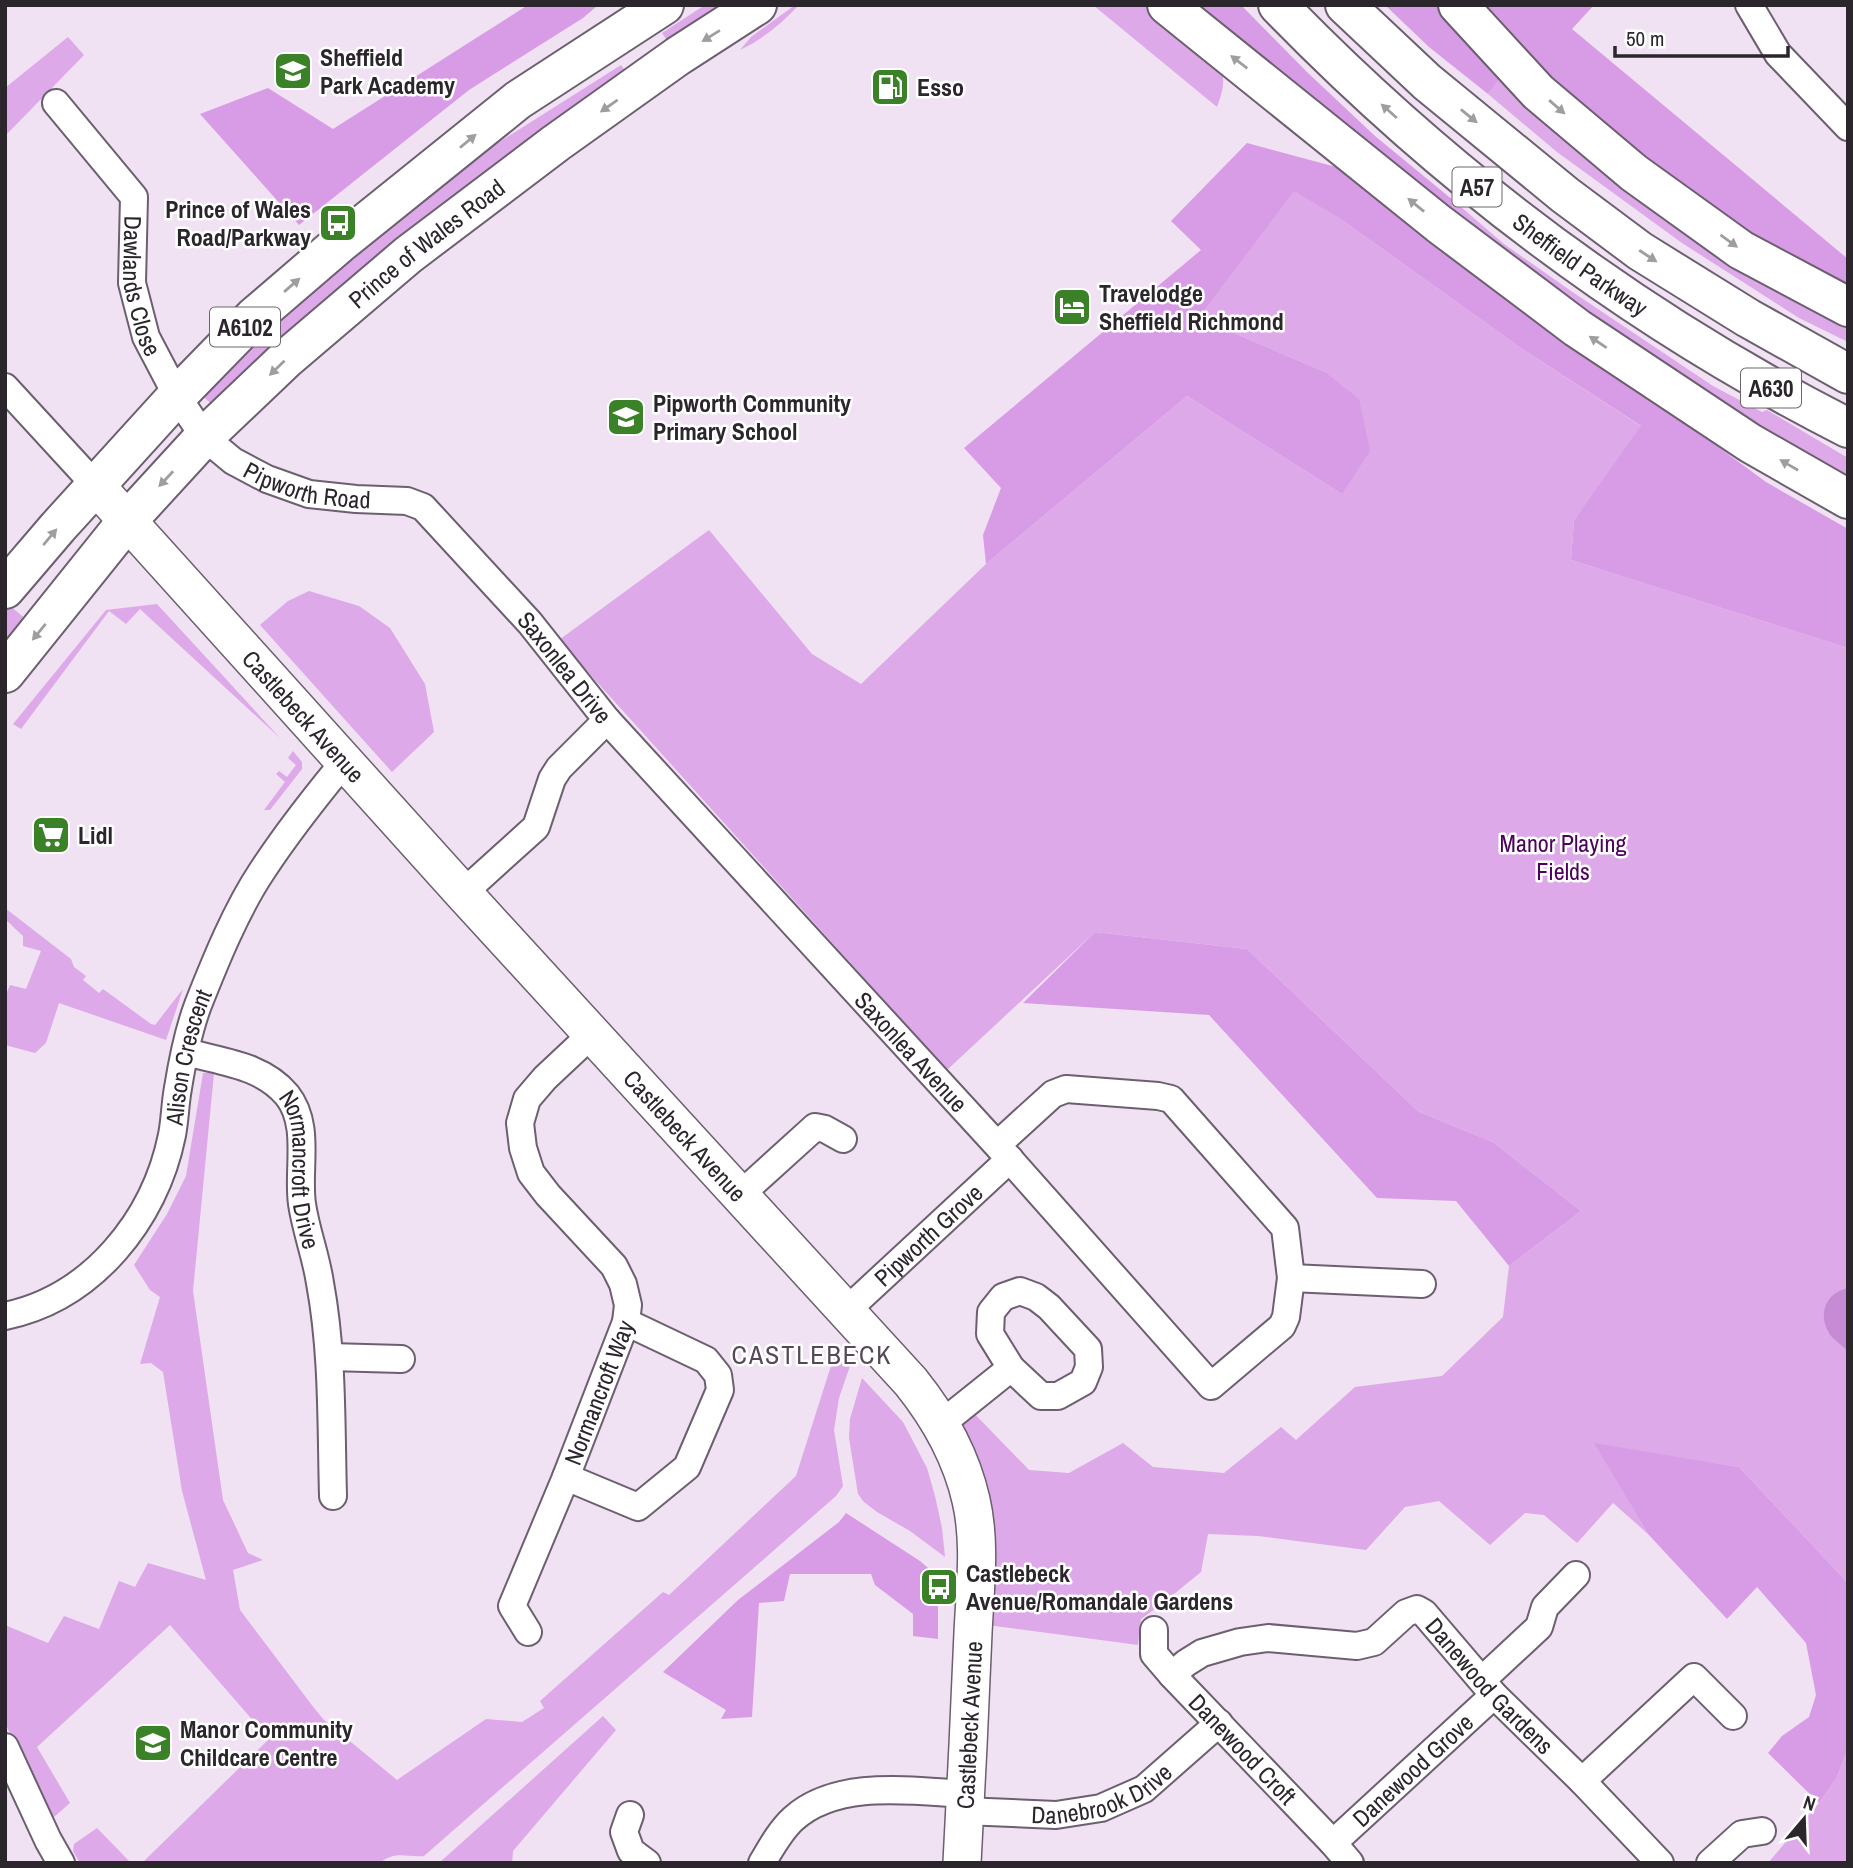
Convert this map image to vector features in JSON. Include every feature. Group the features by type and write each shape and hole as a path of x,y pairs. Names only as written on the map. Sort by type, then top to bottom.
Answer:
{"highway":[{"name":"A6102","path":"6,586 177,396 254,317 339,244 518,100 664,5"},
{"name":"Prince of Wales Road","path":"5,673 127,521 204,437 286,359 408,255 556,143 678,56 757,5"},
{"path":"1167,5 1439,224 1577,328 1750,443 1848,499"},
{"name":"Sheffield Parkway","path":"1278,5 1386,109 1501,207 1609,287 1697,344 1786,397 1848,428"},
{"name":"Sheffield Parkway","path":"1345,5 1427,82 1565,195 1640,251 1748,318 1848,374"},
{"path":"1458,5 1538,92 1634,173 1741,250 1848,307"},
{"name":"A57","path":"1748,318 1848,362"},
{"name":"A57","path":"1697,344 1848,453"}],"street":[{"path":"1749,5 1778,54 1848,127"},
{"name":"Dawlands Close","path":"56,103 134,197 132,283 146,337 177,396 204,437"},
{"path":"5,387 127,521"},
{"name":"Pipworth Road","path":"204,437 233,461 267,479 309,494 407,501 423,507"},
{"name":"Saxonlea Drive","path":"423,507 530,623 607,720 559,768 552,779 536,827 463,893"},
{"name":"Castlebeck Avenue","path":"127,521 928,1403 954,1450 965,1479 975,1529 976,1576 962,1863"},
{"name":"Saxonlea Avenue","path":"607,720 1004,1152 1212,1386"},
{"name":"Alison Crescent","path":"5,1316 50,1302 77,1286 96,1271 127,1236 156,1187 172,1136 178,1088 197,1009 227,936 261,873 345,761"},
{"name":"Normancroft Way","path":"528,1632 512,1606 626,1322 628,1305 623,1283 614,1266 531,1173 523,1148 520,1123 527,1099 593,1033"},
{"name":"Normancroft Drive","path":"186,1052 249,1068 271,1080 288,1096 299,1117 302,1203 321,1283 330,1357 333,1496"},
{"name":"Pipworth Grove","path":"846,1311 1004,1152 1052,1094 1066,1089 1158,1096 1171,1099 1285,1228 1291,1278 1286,1317 1282,1326 1212,1386"},
{"path":"740,1195 815,1127 825,1129 843,1139"},
{"path":"1291,1278 1422,1284"},
{"path":"566,1477 638,1507 687,1467 720,1390 718,1375 706,1360 626,1322"},
{"path":"330,1357 401,1359"},
{"path":"941,1424 1012,1368"},
{"name":"Danewood Grove","path":"1341,1853 1488,1688 1539,1627 1545,1608 1576,1575"},
{"name":"Danewood Gardens","path":"1172,1675 1202,1653 1240,1642 1268,1638 1357,1646 1374,1642 1406,1613 1417,1609 1424,1613 1488,1688 1660,1863"},
{"name":"Danewood Croft","path":"1154,1630 1154,1654 1341,1853"},
{"path":"1582,1781 1694,1676 1732,1716"},
{"name":"Danebrook Drive","path":"762,1863 781,1832 794,1818 820,1802 848,1794 887,1789 1056,1815 1101,1808 1144,1789 1219,1723"},
{"path":"8,1763 61,1863"},
{"path":"630,1815 624,1832 631,1850 647,1863"},
{"path":"1710,1863 1742,1834 1762,1831"}],"green space":[{"path":"705,5 727,5 670,45 662,33"},
{"path":"795,5 799,5 778,25 740,50 751,37"},
{"path":"1093,5 1143,5 1169,25 1220,69 1223,83 1217,107"},
{"path":"68,37 84,55 5,136 5,88"},
{"path":"621,65 627,73 216,408 198,392 249,340 477,156"},
{"path":"1502,76 1848,321 1848,342 1799,318 1682,243 1557,152 1488,94"},
{"name":"Manor Playing Fields","path":"1294,190 1342,220 1518,346 1642,427 1574,520 1571,560 1848,648 1848,1583 1739,1467 1595,1444 1648,1534 1613,1503 1577,1543 1544,1515 1525,1513 1490,1545 1439,1501 1405,1507 1366,1550 1258,1536 1208,1534 1201,1572 1141,1619 1138,1645 987,1625 950,1421 967,1406 1029,1470 1069,1473 1123,1443 1153,1467 1224,1473 1281,1427 1296,1440 1355,1387 1442,1376 1503,1317 1509,1266 1581,1211 1493,1142 1419,1112 1247,949 1095,932 947,1070 559,640 709,530 812,654 861,684 986,564 1187,396 1342,494 1325,372 1199,318"},
{"path":"1454,201 1504,244 1713,386 1762,412 1767,410 1848,458 1848,483 1606,328 1451,209"},
{"path":"309,591 359,606 390,628 425,684 434,732 392,772 260,625 288,601"},
{"path":"157,604 280,738 140,609 126,624 109,611 21,729 13,724 106,610"},
{"path":"9,605 27,620 5,647 5,610"},
{"path":"293,751 302,762 302,769 270,810 264,810 285,782 276,774 279,771 287,777 296,765 288,758"},
{"path":"5,908 71,959 74,967 86,976 83,980 99,993 103,989 151,1024 155,1025 183,989 166,1040 59,1003 46,1043 35,1053 5,1045 5,997 10,985 26,989 41,951 23,946 23,936 5,919"},
{"path":"203,1073 214,1073 193,1291 223,1500 248,1553 263,1560 233,1570 240,1610 323,1719 397,1780 486,1719 522,1722 544,1708 540,1701 663,1592 669,1595 796,1476 836,1350 850,1366 839,1398 834,1430 843,1486 836,1496 424,1856 396,1856 380,1863 142,1863 269,1739 170,1625 37,1747 70,1803 54,1817 44,1814 5,1722 5,1625 48,1643 64,1616 99,1629 119,1581 135,1587 148,1563 206,1580 182,1491 163,1372 151,1363 140,1364 160,1297 150,1290 134,1265 167,1214 186,1176"},
{"path":"862,1378 903,1422 927,1468 942,1528 945,1557 910,1531 877,1512 858,1494 849,1438 850,1419"},
{"path":"603,1716 616,1730 513,1851 512,1863 439,1863"},
{"path":"1848,1748 1848,1863 1768,1863 1819,1803 1837,1777"},
{"path":"97,1828 131,1863 80,1863 73,1851 74,1844"}],"shaded area":[{"path":"528,5 598,5 583,18 469,90 299,225 200,114 268,88 333,129"},
{"path":"1193,5 1241,5 1375,136 1454,201 1451,209"},
{"path":"1385,5 1436,5 1502,76 1488,94 1429,47"},
{"path":"1473,5 1594,5 1572,29 1848,259 1848,290 1725,220 1589,115"},
{"path":"1247,143 1336,167 1766,482 1848,529 1848,648 1571,560 1574,520 1641,426 1518,346 1342,220 1294,191 1199,318 1325,372 1359,399 1370,451 1342,494 1187,396 986,564 983,535 1001,488 964,448 1201,250 1171,221"},
{"path":"1095,932 1247,949 1419,1112 1493,1142 1581,1211 1509,1266 1456,1201 1377,1198 1209,1015 1023,1003"},
{"path":"1848,1288 1848,1351 1831,1336 1824,1321 1824,1314 1828,1300"},
{"path":"1594,1443 1739,1467 1848,1583 1848,1748 1837,1777 1819,1803 1768,1753 1782,1736 1809,1717 1816,1695 1806,1643 1757,1587 1727,1619 1648,1534"},
{"path":"846,1513 920,1561 941,1579 938,1639 913,1636 913,1614 875,1585 871,1574 790,1574 784,1601 759,1603 752,1717 721,1719 726,1710 663,1672 738,1600 839,1522"}],"place":[{"name":"Sheffield Park Academy","path":"293,71"},
{"name":"Esso","path":"890,87"},
{"name":"Prince of Wales Road/Parkway","path":"338,223"},
{"name":"Travelodge Sheffield Richmond","path":"1072,307"},
{"name":"Pipworth Community Primary School","path":"626,417"},
{"name":"Lidl","path":"51,835"},
{"name":"Castlebeck Avenue/Romandale Gardens","path":"939,1587"},
{"name":"Manor Community Childcare Centre","path":"153,1743"}],"district":[{"name":"CASTLEBECK","path":"812,1354"}]}
